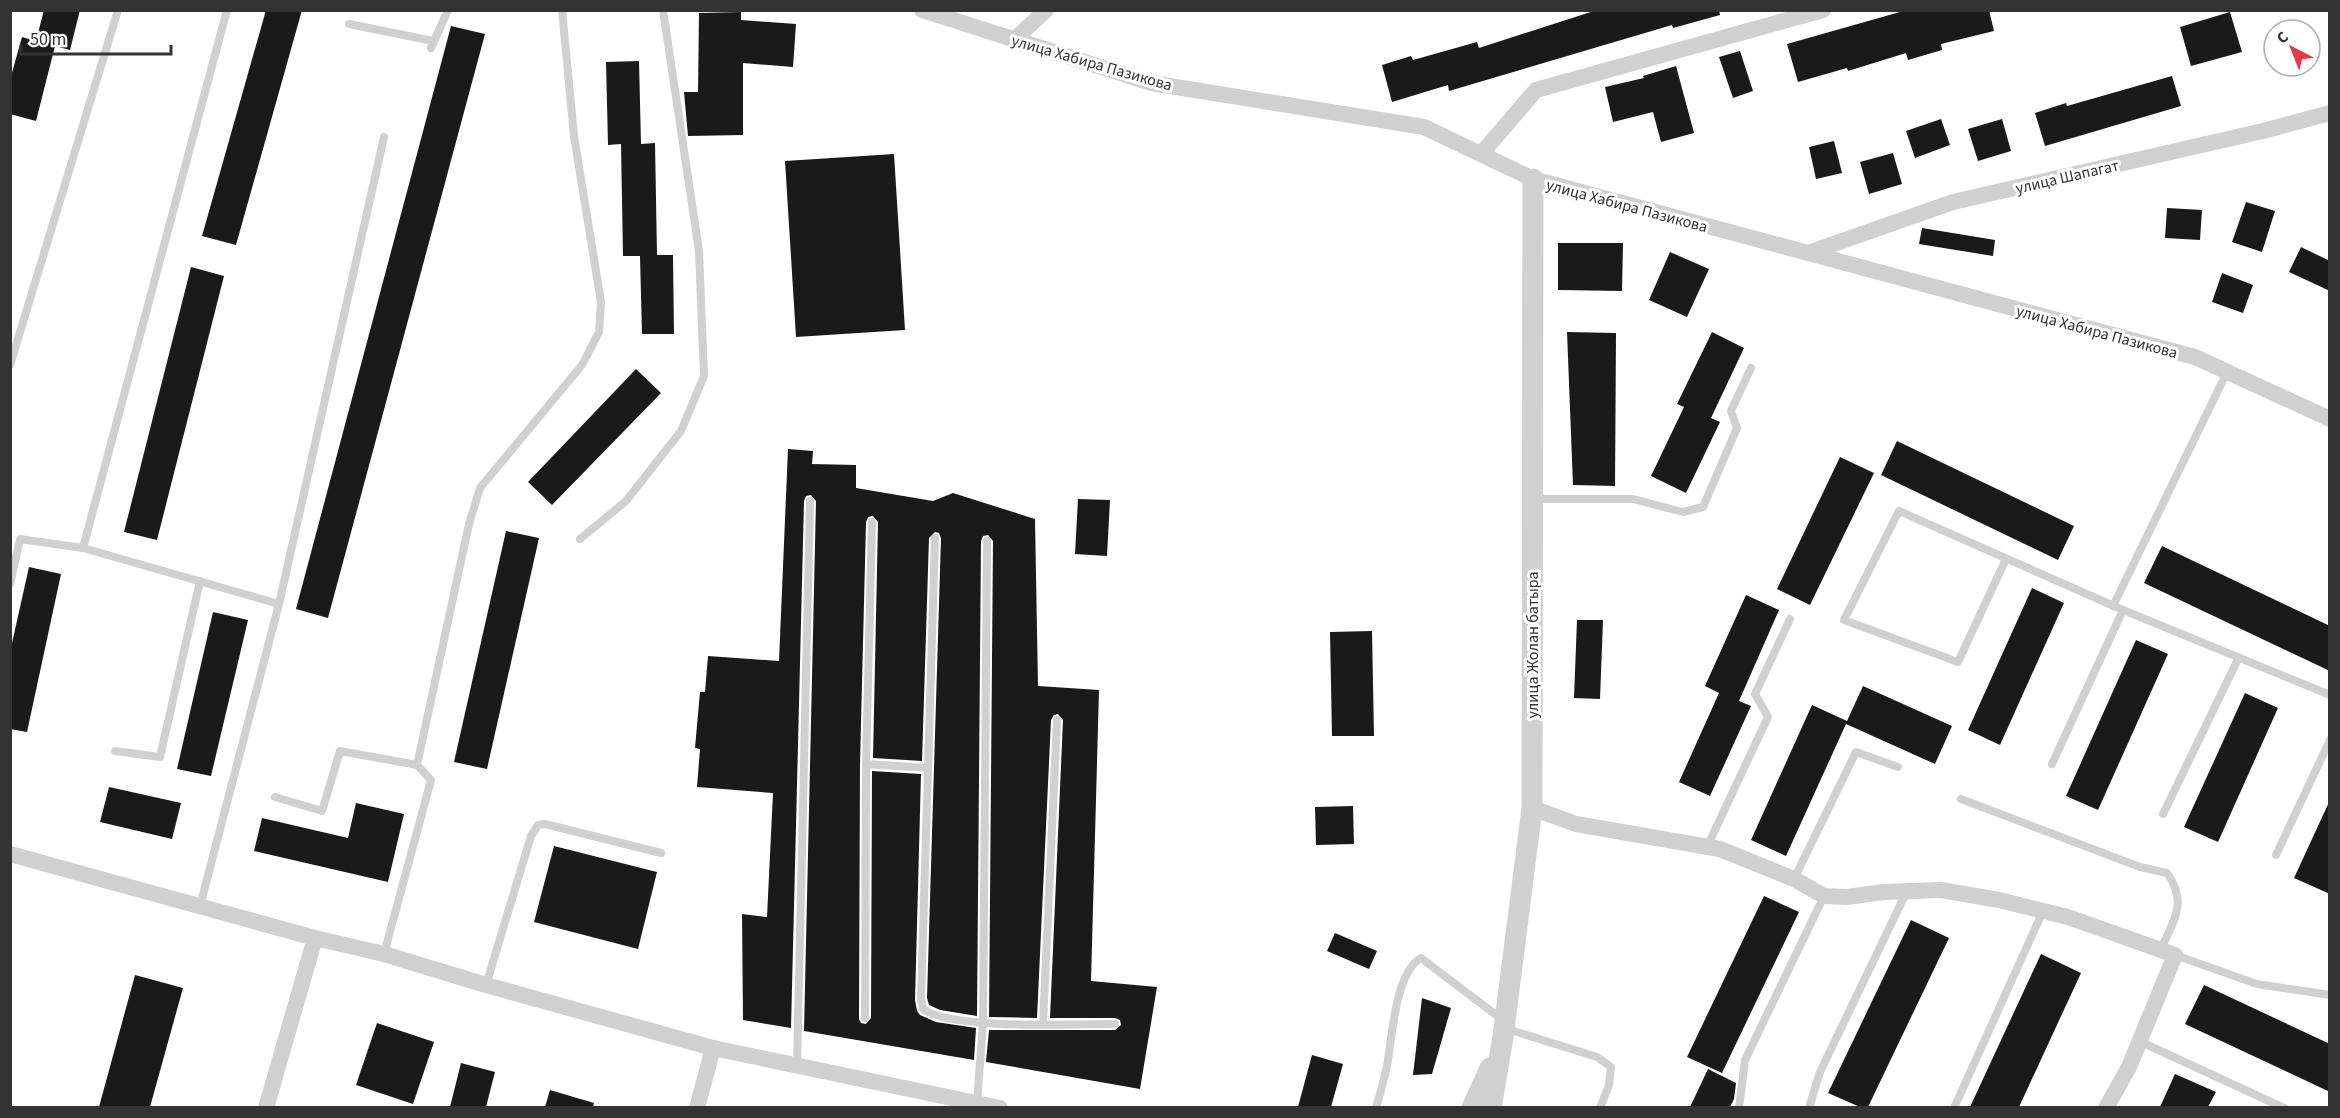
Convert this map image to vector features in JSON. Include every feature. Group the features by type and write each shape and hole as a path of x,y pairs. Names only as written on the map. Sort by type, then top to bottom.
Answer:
{"street":[{"name":"улица Хабира Пазикова","path":"921,10 1151,83 1424,127 1533,179 2195,357 2330,419"},
{"path":"1014,40 1046,10"},
{"path":"1481,154 1536,90 1823,10"},
{"name":"улица Шапагат","path":"1808,253 1953,202 2252,134 2330,113"},
{"name":"улица Жолан батыра","path":"1491,1107 1504,1029 1532,808 1533,179"},
{"path":"1532,808 1576,824 1720,849 1794,879 1824,896 1847,897 1941,890 1999,900 2068,917 2168,952 2139,1041 2129,1066 2106,1107"},
{"path":"10,854 315,938 384,954 713,1048 1000,1107"},
{"path":"266,1107 315,938"},
{"path":"1473,1107 1504,1029"},
{"path":"697,1107 713,1048"}],"lane":[{"path":"10,365 118,10"},
{"path":"82,548 227,10"},
{"path":"349,24 432,44 447,10"},
{"path":"417,765 468,524 480,488 582,365 599,332 601,302 574,136 562,10"},
{"path":"580,538 626,501 681,431 704,376 699,251 663,10"},
{"path":"200,906 279,604 384,137"},
{"path":"1533,499 1633,498 1683,512 1703,507 1737,428 1731,411 1750,368"},
{"path":"2113,606 2227,372"},
{"path":"797,1066 810,501"},
{"path":"2006,558 1958,662 1844,620 1899,511 2006,558 2113,606 2330,695"},
{"path":"865,1018 866,764 872,522"},
{"path":"935,538 921,999 923,1009 931,1015 983,1023 1115,1024"},
{"path":"10,584 20,539 82,548 279,604"},
{"path":"977,1103 983,1023 987,541"},
{"path":"115,751 160,757 200,581"},
{"path":"2052,764 2123,610"},
{"path":"1707,847 1768,717 1755,694 1790,619"},
{"path":"2163,814 2238,657"},
{"path":"1043,1024 1057,720"},
{"path":"2276,855 2330,740"},
{"path":"275,797 322,811 340,751 417,765 430,780 384,954"},
{"path":"1794,879 1856,752 1898,767"},
{"path":"866,764 928,768"},
{"path":"1961,799 2140,867 2167,873 2177,887 2179,898 2168,952 2257,984 2330,995"},
{"path":"486,985 531,836 538,825 545,824 661,853"},
{"path":"1809,1107 1820,1072 1907,891"},
{"path":"1739,1107 1745,1060 1824,896"},
{"path":"1954,1107 2043,911"},
{"path":"1377,1107 1405,975 1414,962 1421,958 1504,1029 1598,1057 1611,1067 1609,1085 1600,1107"},
{"path":"2139,1041 2284,1107"}],"building":[{"path":"44,10 80,10 70,50 55,46 36,121 10,114 10,80 22,37 36,41"},
{"path":"266,10 302,10 236,245 202,236"},
{"path":"1597,10 1719,10 1720,15 1673,28 1672,25 1449,91 1448,85 1392,102 1382,65 1411,56 1413,60 1477,42 1479,48"},
{"path":"1907,10 1989,10 1994,31 1941,44 1942,50 1908,60 1906,53 1848,71 1847,68 1798,82 1787,44"},
{"path":"741,12 741,20 796,24 793,67 743,63 743,135 688,136 684,92 698,92 699,13"},
{"path":"2230,12 2242,52 2191,66 2180,27"},
{"path":"451,26 485,34 328,618 296,609"},
{"path":"1740,51 1753,91 1733,98 1719,57"},
{"path":"639,61 641,144 655,143 657,255 673,255 674,334 642,334 640,256 623,256 621,144 608,145 606,62"},
{"path":"1676,66 1694,133 1661,142 1653,112 1613,122 1605,87 1644,78 1643,76"},
{"path":"2172,76 2181,106 2045,146 2035,113"},
{"path":"1941,119 1950,145 1915,158 1906,131"},
{"path":"2002,119 2011,151 1978,161 1968,129"},
{"path":"1834,141 1842,173 1816,179 1809,147"},
{"path":"1893,153 1902,184 1869,194 1860,162"},
{"path":"894,154 905,330 796,337 785,161"},
{"path":"2246,202 2275,211 2262,252 2232,242"},
{"path":"2167,208 2202,210 2200,240 2165,238"},
{"path":"1922,228 1995,240 1993,256 1919,244"},
{"path":"1558,243 1623,243 1622,291 1558,290"},
{"path":"2301,247 2330,261 2330,291 2289,272"},
{"path":"1670,252 1709,269 1687,317 1649,300"},
{"path":"191,267 224,276 157,540 124,532"},
{"path":"2222,273 2253,285 2243,313 2212,302"},
{"path":"1567,332 1616,333 1615,486 1573,485"},
{"path":"1712,332 1744,348 1711,418 1720,422 1686,493 1651,476 1684,407 1677,404"},
{"path":"636,369 661,393 552,505 528,482"},
{"path":"1897,441 2074,526 2058,560 1881,475"},
{"path":"788,449 813,451 812,464 856,465 856,488 933,501 953,493 1035,519 1038,686 1099,690 1091,981 1157,987 1140,1089 986,1062 989,1030 1115,1030 1121,1025 1120,1020 1115,1018 1050,1018 1063,720 1058,714 1054,715 1051,720 1037,1018 989,1017 993,541 988,535 983,536 981,541 977,1016 940,1010 929,1005 927,998 941,538 939,533 935,532 929,538 922,761 873,758 878,522 873,516 868,517 866,522 860,764 859,1019 861,1023 866,1024 871,1018 872,771 921,774 915,1000 917,1011 920,1015 936,1022 976,1028 974,1060 804,1031 816,501 811,495 806,496 804,501 791,1028 743,1020 742,914 767,917 773,793 697,787 700,749 695,748 700,692 705,692 708,656 779,661"},
{"path":"1840,457 1874,473 1810,605 1777,589"},
{"path":"1078,499 1110,500 1107,556 1075,554"},
{"path":"506,531 539,538 487,769 454,762"},
{"path":"2162,546 2330,626 2330,671 2144,583"},
{"path":"29,567 61,574 27,732 10,729 10,652"},
{"path":"2032,588 2064,603 2000,745 1968,730"},
{"path":"1746,595 1779,610 1739,701 1751,706 1710,796 1679,782 1719,693 1705,686"},
{"path":"213,612 248,620 211,776 177,769"},
{"path":"1577,620 1603,620 1600,699 1574,698"},
{"path":"1372,631 1374,736 1332,736 1330,632"},
{"path":"2136,640 2168,654 2098,810 2066,796"},
{"path":"1863,686 1952,726 1935,764 1846,724 1786,856 1751,840 1812,705 1847,721"},
{"path":"2245,693 2278,708 2218,842 2184,827"},
{"path":"109,787 181,803 172,839 100,822"},
{"path":"2330,800 2330,894 2294,878"},
{"path":"356,803 404,814 388,882 254,851 262,818 348,838"},
{"path":"1353,806 1354,844 1316,845 1315,807"},
{"path":"554,846 657,872 638,949 534,922"},
{"path":"1764,896 1799,912 1722,1073 1687,1057"},
{"path":"1911,920 1949,938 1868,1107 1860,1107 1828,1093"},
{"path":"1335,933 1377,951 1369,969 1327,951"},
{"path":"2041,954 2081,973 2019,1107 1970,1107"},
{"path":"135,975 183,988 150,1107 99,1107"},
{"path":"2204,985 2330,1044 2330,1092 2185,1024"},
{"path":"1422,998 1451,1008 1432,1074 1413,1075"},
{"path":"377,1023 434,1042 413,1104 356,1085"},
{"path":"1312,1055 1343,1064 1331,1107 1298,1107"},
{"path":"461,1063 495,1072 486,1107 450,1107"},
{"path":"1708,1069 1736,1083 1734,1099 1730,1107 1690,1107"},
{"path":"2175,1074 2216,1092 2208,1107 2160,1107"},
{"path":"550,1090 594,1103 593,1107 545,1107"}]}
